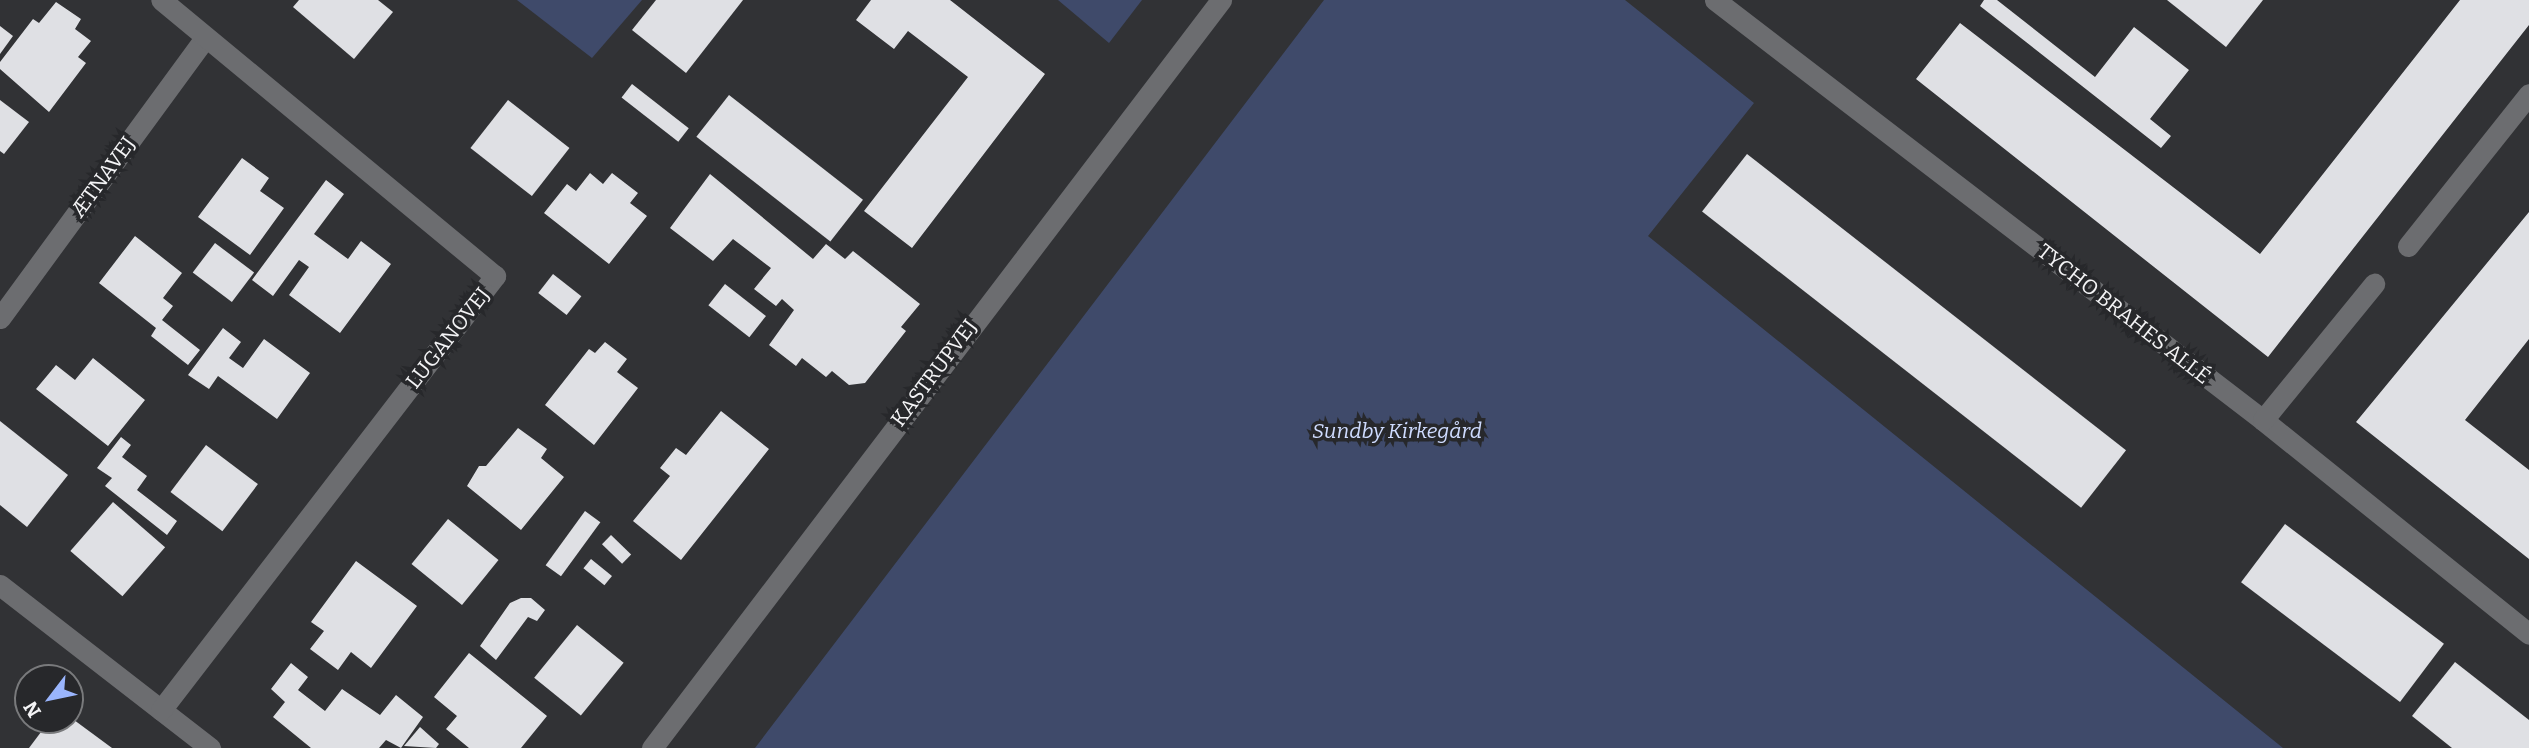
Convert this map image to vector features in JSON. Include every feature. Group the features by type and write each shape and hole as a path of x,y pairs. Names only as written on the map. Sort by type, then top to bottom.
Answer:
{"street":[{"name":"LUGANOVEJ","path":"161,0 495,276 161,710"},
{"name":"KASTRUPVEJ","path":"652,748 1221,0"},
{"name":"TYCHO BRAHES ALLÉ","path":"1715,0 2263,420 2529,634"},
{"name":"ÆTNAVEJ","path":"0,318 206,37"},
{"path":"2407,246 2529,94"},
{"path":"2263,420 2374,284"},
{"path":"0,585 210,748"}],"green space":[{"path":"517,0 642,0 592,58"},
{"path":"1058,0 1142,0 1109,43"},
{"name":"Sundby Kirkegård","path":"1324,0 1625,0 1754,103 1648,236 2283,748 755,748"}],"building":[{"path":"299,0 378,0 393,12 354,59 293,7"},
{"path":"656,0 743,0 686,73 632,30"},
{"path":"871,0 950,0 1045,74 912,248 864,211 968,77 908,31 894,49 856,20"},
{"path":"1984,0 1997,0 2095,77 2134,27 2189,70 2150,119 2171,136 2161,148 1980,6"},
{"path":"2167,0 2263,0 2226,47"},
{"path":"2460,0 2529,0 2529,25 2268,357 1916,79 1960,23 2260,254"},
{"path":"56,2 81,19 75,29 91,41 78,57 86,63 49,112 0,69 0,62 33,19 39,23"},
{"path":"0,26 13,36 0,54"},
{"path":"632,84 689,128 678,142 622,97"},
{"path":"729,95 863,200 830,241 696,137"},
{"path":"0,100 29,122 4,154 0,151"},
{"path":"508,100 569,148 532,196 470,148"},
{"path":"1747,154 2126,450 2081,508 1702,212"},
{"path":"242,158 269,178 260,191 284,208 250,255 198,217"},
{"path":"590,173 603,184 612,173 638,193 630,203 647,216 609,264 544,213 567,184 576,191"},
{"path":"710,174 813,259 826,244 845,259 853,251 920,304 901,327 906,331 865,383 849,385 832,371 826,377 802,358 796,366 769,345 794,310 782,299 776,306 754,289 771,268 733,239 713,261 670,228"},
{"path":"326,180 344,194 314,234 348,259 361,241 391,264 340,333 289,295 309,267 299,260 273,296 252,280"},
{"path":"2529,212 2529,339 2465,420 2529,470 2529,559 2356,422"},
{"path":"135,236 182,273 163,298 173,306 162,320 200,350 188,365 151,336 156,328 99,283"},
{"path":"215,243 254,272 232,302 193,273"},
{"path":"553,274 581,296 567,315 538,293"},
{"path":"725,284 766,316 749,337 708,305"},
{"path":"223,328 241,342 229,358 243,368 264,339 310,373 277,419 218,376 209,389 188,375"},
{"path":"605,342 627,359 617,372 638,388 594,445 545,405 589,349 595,353"},
{"path":"93,358 145,400 108,446 36,389 56,365 75,380"},
{"path":"721,411 769,449 681,560 633,521 670,476 660,468 676,448 686,455"},
{"path":"0,421 68,475 27,527 0,505"},
{"path":"518,428 547,449 541,458 564,477 521,530 467,486 479,466 486,466"},
{"path":"121,437 131,445 122,457 147,476 137,490 177,521 167,535 105,486 112,478 97,468"},
{"path":"206,445 258,484 222,531 170,492"},
{"path":"113,502 165,547 122,596 70,551"},
{"path":"585,511 600,522 561,576 546,565"},
{"path":"448,519 499,560 462,605 411,564"},
{"path":"2285,524 2444,644 2400,702 2241,582"},
{"path":"611,535 631,554 622,564 602,544"},
{"path":"591,559 612,576 604,585 583,568"},
{"path":"356,561 417,606 371,668 351,652 338,670 310,649 324,631 311,622"},
{"path":"521,598 531,598 545,610 537,621 528,617 496,660 480,646 510,603"},
{"path":"577,625 624,663 581,716 534,678"},
{"path":"469,653 547,716 521,748 469,748 446,729 457,716 434,697"},
{"path":"2455,662 2529,720 2529,748 2452,748 2412,716"},
{"path":"291,663 308,677 298,690 325,711 342,689 380,715 396,695 423,717 401,748 386,740 379,748 311,748 273,717 285,702 271,689"},
{"path":"84,727 112,748 29,748 40,734 84,734"},
{"path":"420,727 439,744 436,748 404,746"}]}
